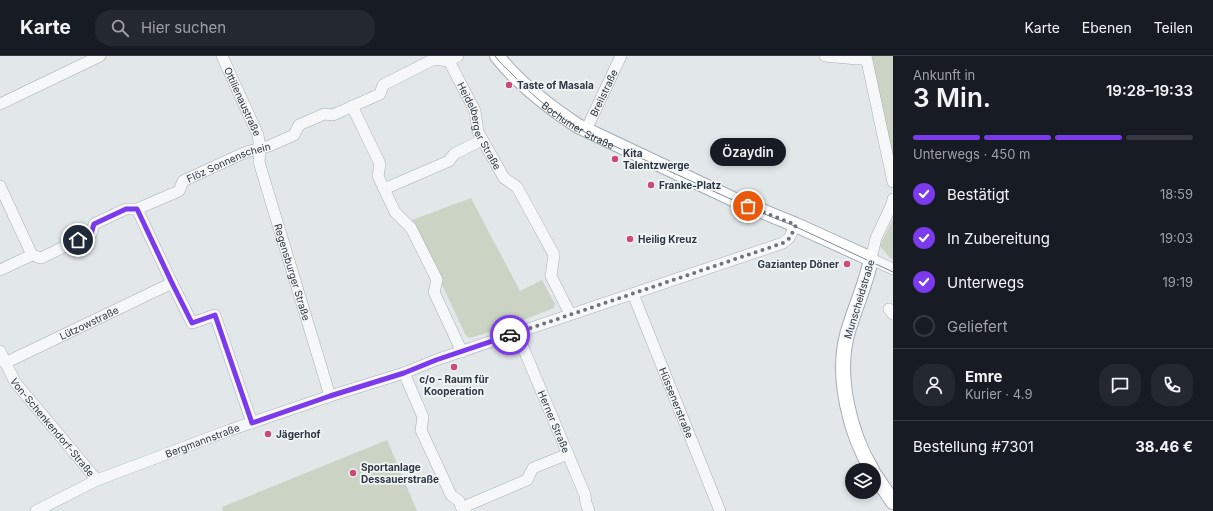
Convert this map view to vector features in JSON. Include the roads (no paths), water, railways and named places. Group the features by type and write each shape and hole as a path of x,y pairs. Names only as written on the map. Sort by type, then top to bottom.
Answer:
{"main road":[{"name":"Bochumer Straße","path":"497,56 542,100 564,117 586,130 737,201 796,225 871,260"},
{"name":"Munscheidstraße","path":"868,463 855,435 850,414 844,381 844,363 847,336 866,280 871,260"},
{"path":"881,484 893,502"}],"street":[{"path":"0,104 100,56"},
{"name":"Ottilienaustraße","path":"222,56 258,135 260,149"},
{"name":"Breilstraße","path":"586,130 621,56"},
{"path":"825,56 857,59 866,57 893,182"},
{"name":"Flöz Sonnenschein","path":"0,270 32,255 41,258 91,234 94,224 126,209 137,209 179,191 183,181 246,152 269,146 294,135 299,125 324,114 332,115 380,94 383,85 434,59 454,58"},
{"name":"Heidelberger Straße","path":"454,58 475,111 478,132 482,140 504,178 517,187 554,255 551,276 570,314"},
{"path":"352,106 380,164 378,176 395,212 411,228 437,280 434,292 462,352"},
{"path":"384,189 449,161 454,154 482,140"},
{"name":"Regensburger Straße","path":"260,149 259,162 330,396"},
{"path":"0,186 32,255"},
{"name":"Munscheidstraße","path":"871,260 876,238 893,199"},
{"path":"137,209 192,323 215,315 252,423"},
{"name":"Bergmannstraße","path":"36,511 97,480 252,423 330,396 404,373 436,360 570,314 783,243 790,238 796,225"},
{"name":"Bochumer Straße","path":"871,260 893,270"},
{"name":"Lützowstraße","path":"5,363 172,283"},
{"name":"Hüssenerstraße","path":"633,294 720,511"},
{"name":"Herner Straße","path":"517,333 585,495 586,504 589,511"},
{"name":"Von-Schenkendorf-Straße","path":"0,351 15,382 97,480"},
{"path":"404,373 423,416 420,430 451,495 459,501 463,511 468,505 527,480 533,468 568,454"}],"tram line":[{"path":"495,56 539,100 590,135 757,211 792,225 893,272"}],"place":[{"name":"Taste of Masala","path":"509,85"},
{"name":"Kita Talentzwerge","path":"615,159"},
{"name":"Franke-Platz","path":"651,185"},
{"name":"Özaydin","path":"748,206"},
{"name":"Heilig Kreuz","path":"630,239"},
{"name":"Gaziantep Döner","path":"847,264"},
{"name":"c/o - Raum für Kooperation","path":"454,367"},
{"name":"Jägerhof","path":"268,434"},
{"name":"Sportanlage Dessauerstraße","path":"353,473"}]}
